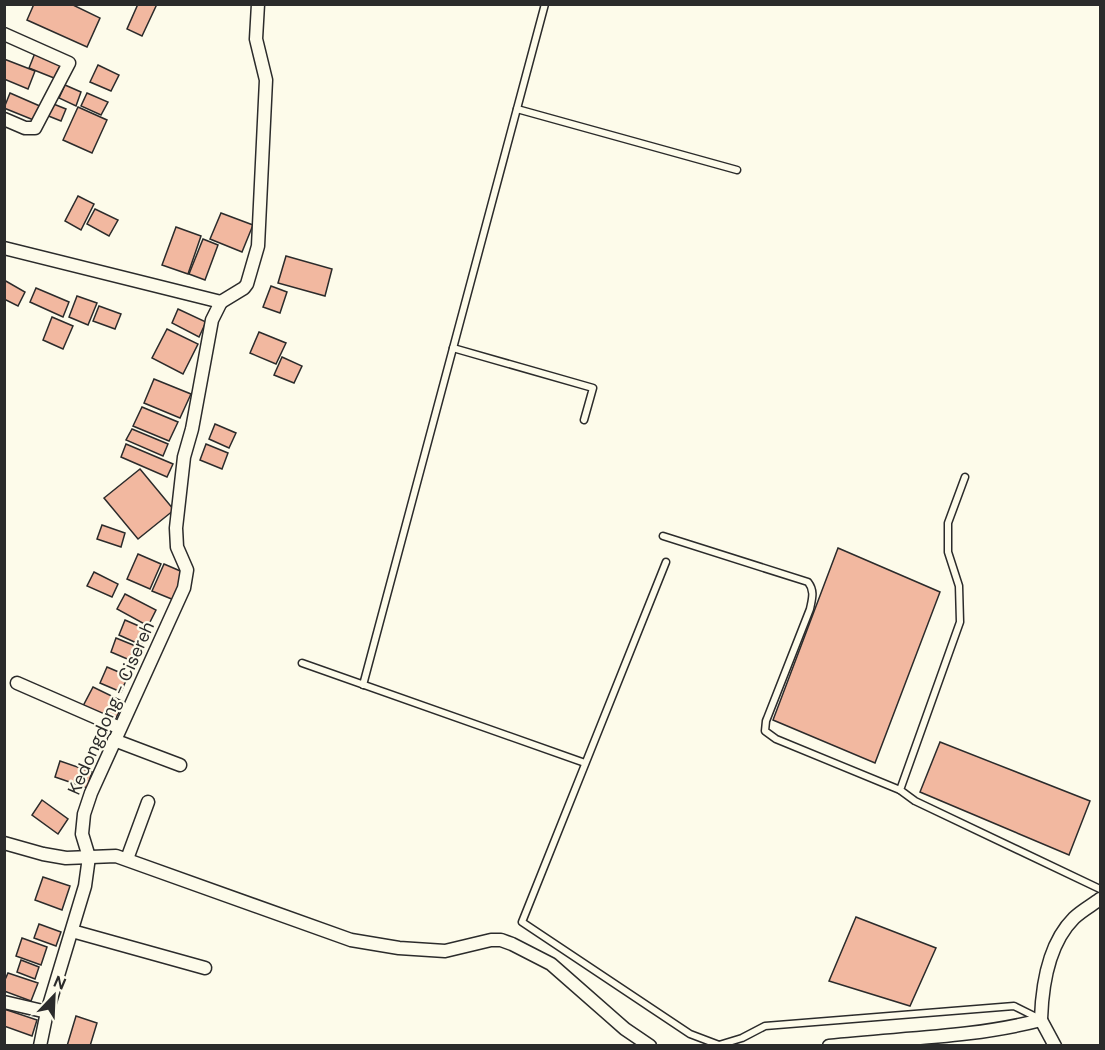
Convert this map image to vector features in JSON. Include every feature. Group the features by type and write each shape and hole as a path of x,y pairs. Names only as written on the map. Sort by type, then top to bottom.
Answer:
{"street":[{"path":"4,248 221,302 244,288 258,246 266,80 256,39 258,4"},
{"path":"4,34 69,63 35,128 29,129 4,119"},
{"name":"Kedongdong - Cisereh","path":"40,1046 47,1012 86,886 89,857 82,834 84,814 114,740 180,595 186,576 187,570 177,547 176,528 184,457 192,429 212,320 221,302"},
{"path":"17,683 120,728"},
{"path":"114,740 180,765"},
{"path":"127,859 148,802"},
{"path":"4,843 66,858 116,856 127,859 351,940 399,948 445,951 491,940 501,940 551,964 625,1029 650,1046"},
{"path":"1055,1046 1041,1020 1042,990 1056,943 1074,918 1101,898"},
{"path":"72,931 205,968"},
{"path":"4,1002 47,1012"},
{"path":"829,1046 881,1040 953,1036 1011,1028 1041,1020"}],"lane":[{"path":"363,685 545,4"},
{"path":"517,109 737,170"},
{"path":"453,348 593,388 584,420"},
{"path":"900,790 960,622 959,586 948,552 948,523 964,477"},
{"path":"663,536 808,582 812,588 810,609 766,720 765,731 776,739 900,790 915,801 1101,889"},
{"path":"666,562 522,922 690,1034 719,1045 741,1038 765,1026 1014,1006 1041,1020"},
{"path":"302,663 585,763"}],"building":[{"path":"34,4 71,4 100,18 87,47 27,20"},
{"path":"138,4 157,4 142,36 127,29"},
{"path":"35,53 61,64 54,78 29,68"},
{"path":"4,59 35,71 28,89 4,79"},
{"path":"98,65 119,75 111,91 90,82"},
{"path":"65,85 81,92 76,106 59,98"},
{"path":"10,93 42,107 36,121 4,108"},
{"path":"87,93 108,102 101,115 81,106"},
{"path":"51,103 66,109 61,121 46,115"},
{"path":"78,107 107,120 92,153 63,140"},
{"path":"78,196 94,204 81,230 65,221"},
{"path":"95,209 118,220 109,236 87,224"},
{"path":"221,213 253,225 242,252 210,239"},
{"path":"176,227 201,236 188,274 162,265"},
{"path":"203,239 218,245 205,280 189,274"},
{"path":"286,256 332,269 325,296 278,283"},
{"path":"4,280 25,292 18,306 4,299"},
{"path":"271,286 287,292 280,313 263,307"},
{"path":"36,288 69,302 63,317 30,302"},
{"path":"77,296 97,303 88,325 69,317"},
{"path":"99,306 121,314 115,329 93,321"},
{"path":"178,309 206,322 199,337 172,323"},
{"path":"52,317 73,326 63,349 43,340"},
{"path":"167,329 198,344 183,374 152,358"},
{"path":"259,332 286,343 276,364 250,353"},
{"path":"282,357 302,366 294,383 274,375"},
{"path":"154,379 191,394 180,418 144,403"},
{"path":"142,407 178,422 169,441 133,426"},
{"path":"215,424 236,433 229,448 209,439"},
{"path":"132,429 168,444 163,456 126,440"},
{"path":"126,444 173,464 167,477 121,457"},
{"path":"206,444 228,453 222,469 200,460"},
{"path":"140,469 174,510 138,539 104,498"},
{"path":"102,525 125,533 121,547 97,539"},
{"path":"838,548 940,592 875,763 773,720"},
{"path":"138,554 161,564 150,589 127,579"},
{"path":"164,564 185,573 174,600 152,591"},
{"path":"94,572 118,584 112,597 87,586"},
{"path":"125,594 156,610 148,626 117,609"},
{"path":"125,620 148,630 141,645 119,635"},
{"path":"116,638 138,647 132,661 111,652"},
{"path":"107,667 128,676 121,692 100,683"},
{"path":"93,687 124,702 113,724 82,708"},
{"path":"940,742 1090,801 1069,855 920,792"},
{"path":"60,761 92,772 87,788 55,777"},
{"path":"42,800 68,819 58,834 32,815"},
{"path":"43,877 70,886 62,910 35,900"},
{"path":"856,917 936,948 910,1006 829,981"},
{"path":"39,924 61,932 56,946 34,938"},
{"path":"22,938 47,947 41,965 16,956"},
{"path":"21,960 39,967 35,979 17,972"},
{"path":"8,973 38,983 31,1001 4,991 4,982"},
{"path":"4,1009 37,1020 32,1036 4,1026"},
{"path":"76,1016 97,1023 90,1046 67,1046"}]}
